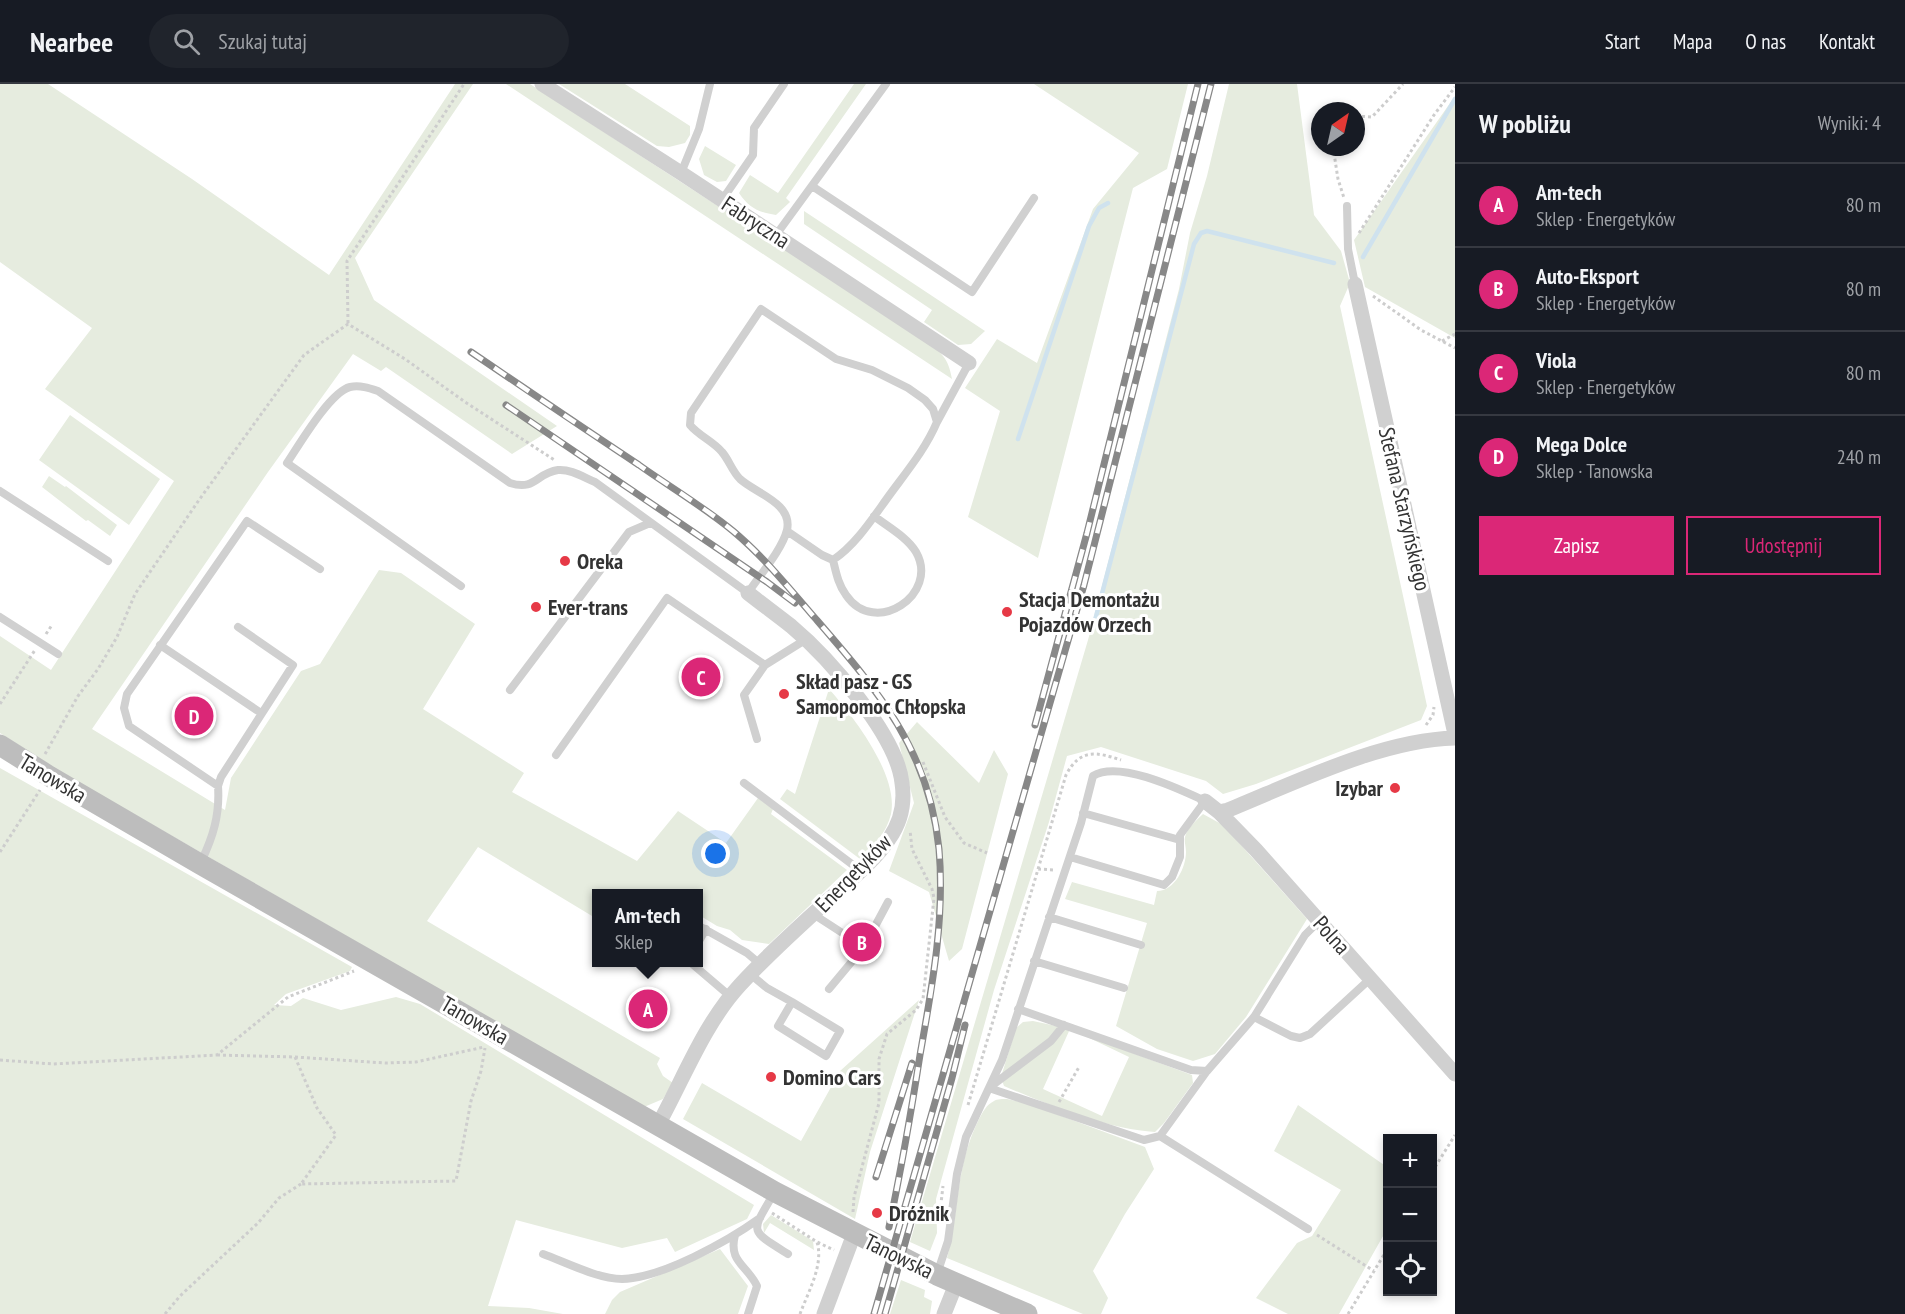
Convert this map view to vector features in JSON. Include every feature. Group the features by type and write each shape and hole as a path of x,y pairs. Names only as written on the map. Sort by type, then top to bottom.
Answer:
{"main road":[{"name":"Tanowska","path":"0,745 200,864 370,961 492,1040 658,1125 775,1191 853,1227 946,1280 1027,1314"}],"street":[{"name":"Fabryczna","path":"542,84 969,363"},
{"name":"Stefana Starzyńskiego","path":"1355,284 1455,736"},
{"name":"Energetyków","path":"658,1125 703,1039 730,997 755,969 882,849 890,838 902,812 902,782 894,756 875,722 855,695 805,640 748,593"},
{"path":"1219,812 1353,759 1433,739 1455,736"},
{"name":"Polna","path":"1205,801 1256,850 1455,1074"},
{"path":"824,1314 853,1227"},
{"path":"944,1314 946,1280"}],"lane":[{"path":"681,173 699,129 710,84"},
{"path":"722,200 753,155 754,128 784,84"},
{"path":"776,235 886,84"},
{"path":"812,186 972,292 1034,198"},
{"path":"1347,206 1348,249 1355,284"},
{"path":"461,586 287,463 334,396 349,387 362,386 378,391 510,483 520,486 534,483 543,475 559,470 573,472 595,482 748,593 775,554 787,531 787,521 777,504 738,477 721,450 698,434 690,425 691,413 761,309 836,359 884,375 908,388 933,409 937,422"},
{"path":"833,560 845,552 930,440 937,422 969,363"},
{"path":"0,491 108,561"},
{"path":"833,560 839,584 847,596 861,608 875,613 886,613 896,609 910,598 918,584 922,570 917,554 905,540 874,516"},
{"path":"218,786 129,726 124,708 127,694 247,520 320,569"},
{"path":"510,690 629,532 650,523"},
{"path":"787,531 833,560"},
{"path":"556,755 667,598 765,665"},
{"path":"0,617 58,654"},
{"path":"200,864 213,836 217,820 218,786 221,777 293,665 238,627"},
{"path":"756,739 744,695 765,665 805,640"},
{"path":"160,645 261,713"},
{"path":"946,1280 948,1241 957,1174 964,1146 1002,1060 1070,857 1093,776 1101,772 1133,774 1152,779 1205,801 1183,829 1180,840 1180,857 1172,877 1164,885 1070,857"},
{"path":"744,783 861,871"},
{"path":"1083,813 1180,840"},
{"path":"829,989 864,947 888,902"},
{"path":"813,914 864,947"},
{"path":"1049,916 1141,945"},
{"path":"989,1088 1144,1140 1160,1136 1207,1071 1254,1017 1305,935 1319,921"},
{"path":"703,929 747,952 767,988 792,1002 840,1031 826,1056 778,1026 792,1002"},
{"path":"1034,961 1124,988"},
{"path":"695,967 730,997"},
{"path":"1254,1017 1291,1036 1300,1038 1310,1034 1371,978"},
{"path":"1018,1009 1191,1070 1207,1071"},
{"path":"989,1088 1051,1041 1064,1025"},
{"path":"1160,1136 1308,1229"},
{"path":"775,1191 760,1218 757,1230 760,1237 788,1254"},
{"path":"543,1254 608,1277 629,1278 666,1268 735,1234 760,1218"},
{"path":"735,1234 732,1246 735,1258 757,1286 748,1314"}],"path":[{"path":"348,324 347,261 464,84"},
{"path":"1365,117 1372,117 1403,84"},
{"path":"1348,249 1434,115 1455,87"},
{"path":"1334,156 1338,178 1347,206"},
{"path":"1355,284 1421,330 1455,348"},
{"path":"348,324 573,472"},
{"path":"0,852 43,772 78,696 117,637 135,594 192,510 304,355 348,324"},
{"path":"1442,341 1455,334"},
{"path":"0,704 52,625"},
{"path":"1424,727 1433,715 1434,706"},
{"path":"965,1115 1066,775 1078,759 1088,754 1100,753 1122,760"},
{"path":"923,762 945,817 964,843 987,852"},
{"path":"853,1227 854,1197 879,1103 879,1059 887,1034 915,1010 922,999 934,898 932,889 912,849 910,831 902,812"},
{"path":"1038,869 1065,870"},
{"path":"217,1055 288,997 360,969 370,961"},
{"path":"0,1060 53,1064 217,1055 386,1063 416,1062 492,1040"},
{"path":"301,1184 456,1181 471,1101 492,1040"},
{"path":"165,1314 180,1296 258,1223 279,1198 301,1184 336,1135 317,1108 295,1057"},
{"path":"1062,1097 1079,1067"},
{"path":"1437,1164 1455,1135"},
{"path":"941,1220 940,1202 945,1182"},
{"path":"773,1214 817,1242 820,1252 819,1263 800,1314"},
{"path":"1308,1229 1374,1271"},
{"path":"1348,1314 1383,1256"}],"shaded area":[{"path":"0,84 48,84 192,179 329,275 455,84 473,84 355,258 374,300 557,426 512,454 386,367 381,371 353,354 268,472 92,729 225,810 231,778 301,671 320,664 379,570 401,573 475,624 423,709 524,773 512,792 637,861 678,811 726,843 758,798 773,809 771,814 847,870 769,944 742,940 730,930 717,926 703,917 703,889 592,889 592,916 478,847 427,921 660,1058 657,1064 663,1076 673,1083 663,1099 644,1107 59,771 0,733 0,636 51,670 174,481 45,389 92,328 0,262"},
{"path":"506,84 530,84 924,340 943,356 952,379"},
{"path":"559,84 625,84 690,126 690,135 685,143 669,147 657,146"},
{"path":"854,84 866,84 786,198 790,202 776,215 750,206 739,193 750,175 778,193"},
{"path":"1034,84 1188,84 1167,169 1133,188 1038,558 968,517 1000,411 965,388 997,339 1037,363 1093,209 1139,153"},
{"path":"1229,84 1297,84 1314,215 1341,251 1350,283 1340,306 1427,706 1421,720 1256,784 1223,794 1206,781 1101,747 1067,756 1049,822 994,990 936,1199 937,1233 930,1251 910,1242 1088,640 1179,289 1190,233 1207,176"},
{"path":"1455,96 1455,338 1365,287 1354,240"},
{"path":"705,146 736,165 726,181 717,182 704,175 699,159"},
{"path":"804,211 985,331 971,344 958,345 924,322 932,310 804,224"},
{"path":"70,415 160,479 129,525 39,460"},
{"path":"49,476 66,486 117,525 110,536 88,520 86,521 42,487"},
{"path":"829,689 850,714 872,747 888,782 892,799 891,814 883,833 860,859 780,799 787,789 795,794"},
{"path":"917,722 979,783 994,750 1008,774 962,949 949,961 929,892 889,871 914,803 899,743"},
{"path":"0,768 352,967 350,971 286,994 274,1005 291,1006 303,998 341,1010 396,997 420,1004 754,1205 747,1219 675,1252 667,1238 622,1248 516,1220 488,1306 529,1308 563,1314 0,1314"},
{"path":"1203,814 1223,825 1307,919 1246,1017 1215,1054 1193,1061 1157,1049 1116,1026 1147,923 1065,899 1072,882 1154,905 1157,891 1174,883 1182,871 1186,852 1186,834 1192,824"},
{"path":"919,1000 870,1152 855,1219 683,1119 702,1083 801,1141 840,1071"},
{"path":"1033,1021 1070,1029 1043,1089 1102,1116 1129,1057 1081,1034 1192,1075 1193,1083 1155,1132 1099,1121 1039,1101 1004,1086 1001,1077 1016,1028 1023,1022"},
{"path":"1007,1099 1029,1104 1145,1147 1154,1169 1093,1271 1108,1298 1101,1314 1083,1314 947,1258 962,1171 971,1137 987,1107 995,1100"},
{"path":"1298,1105 1383,1164 1383,1236 1339,1314 1288,1314 1256,1298 1297,1243 1312,1236 1341,1190 1274,1151"},
{"path":"771,1215 813,1241 814,1250 770,1223 764,1233 763,1224"},
{"path":"720,1249 748,1286 738,1314 605,1314 612,1300 620,1292"},
{"path":"901,1280 925,1290 924,1297 932,1301 930,1314 890,1314"}],"waterway":[{"path":"1363,257 1455,99"},
{"path":"1018,439 1089,226 1099,208 1108,203"},
{"path":"1094,624 1194,244 1201,233 1207,231 1334,263"}],"railway":[{"path":"1035,725 1087,533 1198,84"},
{"path":"874,1314 1084,585 1211,84"},
{"path":"471,352 699,505 744,541 786,584 860,671 897,723 912,751 933,813 939,849 939,927 929,1004 889,1227"},
{"path":"506,405 795,603"},
{"path":"885,1314 965,1025"},
{"path":"876,1177 912,1063"}],"place":[{"name":"Oreka","path":"565,561"},
{"name":"Ever-trans","path":"536,607"},
{"name":"Stacja Demontażu Pojazdów Orzech","path":"1007,612"},
{"name":"Viola","path":"701,677"},
{"name":"Skład pasz - GS Samopomoc Chłopska","path":"784,694"},
{"name":"Mega Dolce","path":"194,716"},
{"name":"Izybar","path":"1395,788"},
{"name":"Auto-Eksport","path":"862,942"},
{"name":"Am-tech","path":"648,1009"},
{"name":"Domino Cars","path":"771,1077"},
{"name":"Dróżnik","path":"877,1213"}]}
